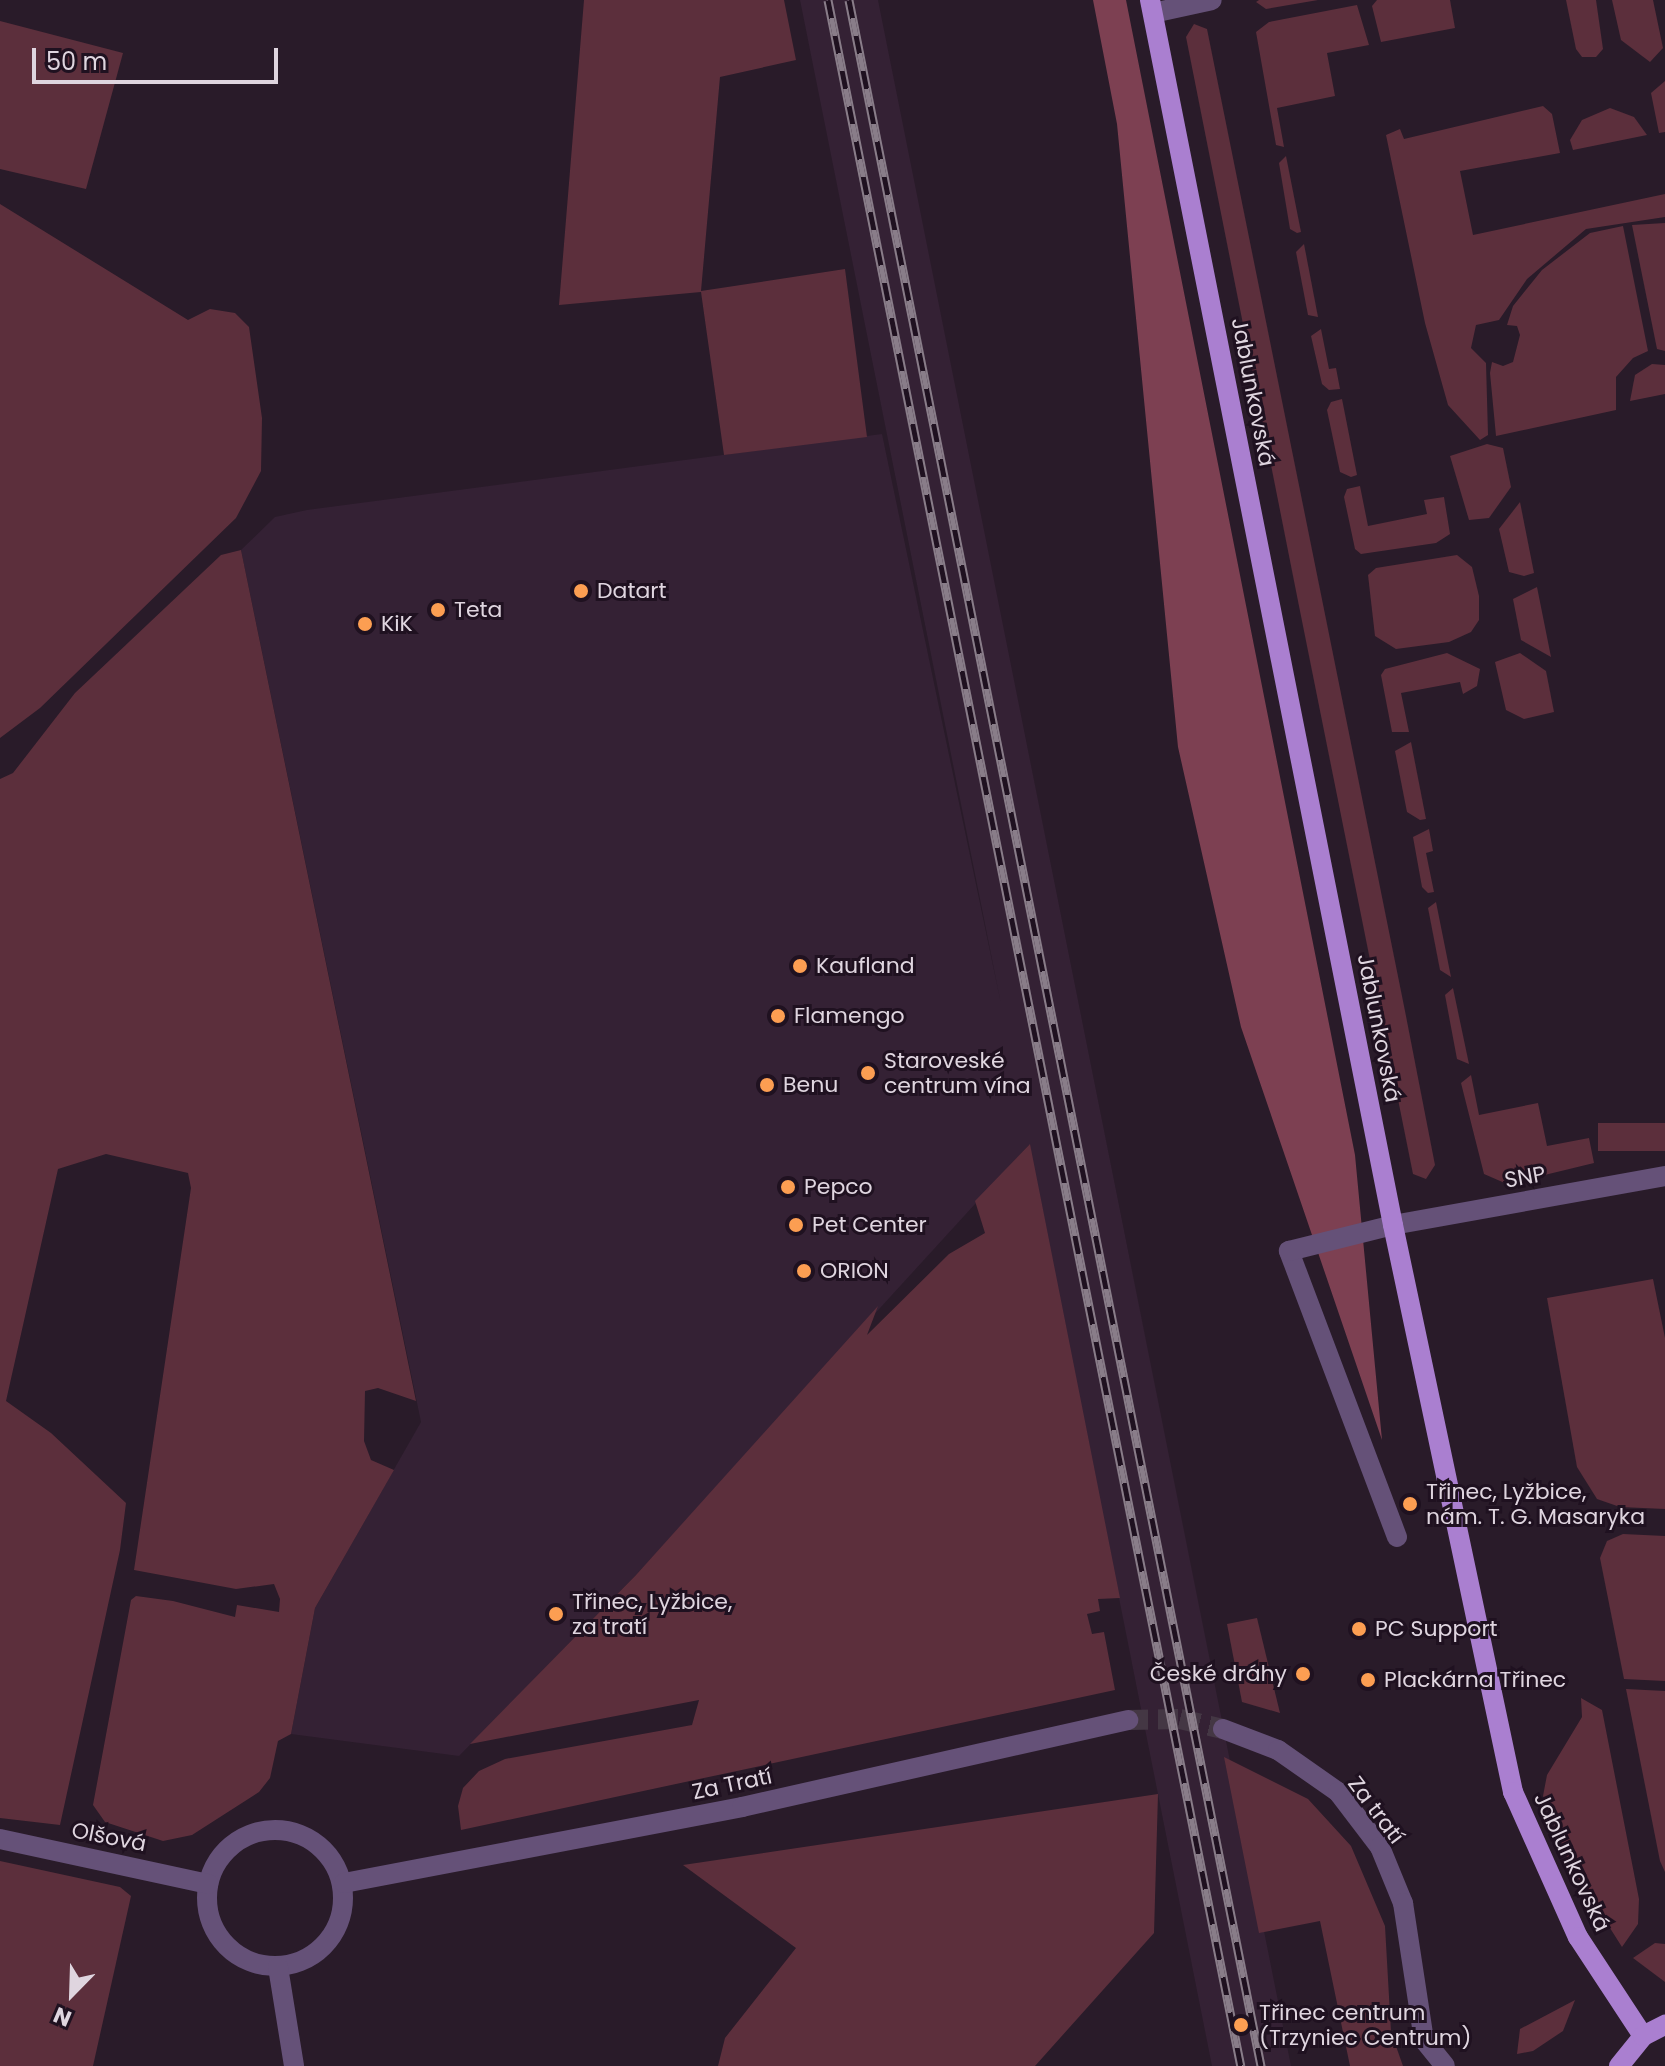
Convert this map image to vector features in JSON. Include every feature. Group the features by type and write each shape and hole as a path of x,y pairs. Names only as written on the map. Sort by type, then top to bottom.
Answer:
{"main road":[{"name":"Jablunkovská","path":"1152,6 1393,1225 1513,1792 1578,1937 1643,2036"},
{"path":"1619,2066 1643,2036 1665,2025"}],"street":[{"path":"1152,6 1212,0"},
{"name":"SNP","path":"1397,1537 1289,1251 1393,1225 1665,1176"},
{"name":"Za Tratí","path":"344,1883 742,1807 1128,1720"},
{"name":"Za tratí","path":"1223,1729 1278,1750 1338,1792 1380,1847 1403,1903 1424,2040 1445,2066"},
{"path":"268,1829 290,1830 314,1841 333,1859 344,1883 343,1913 331,1940 307,1959 278,1967 254,1964 232,1952 215,1933 207,1909 208,1884 229,1846 268,1829"},
{"name":"Olšová","path":"0,1839 208,1884"},
{"path":"278,1967 294,2066"}],"shaded area":[{"path":"584,0 784,0 796,60 720,77 701,291 845,269 867,437 724,455 701,292 559,305"},
{"path":"800,0 878,0 1291,2066 1212,2066 1029,1145 636,1575 459,1756 291,1734 315,1608 421,1422 241,550 275,517 307,510 882,434 1001,1004"},
{"path":"1093,0 1126,0 1355,1155 1382,1440 1241,1027 1178,747 1117,124"},
{"path":"1259,0 1318,0 1266,9 1256,2"},
{"path":"1377,0 1450,0 1455,28 1381,42 1372,6"},
{"path":"1566,0 1596,0 1603,49 1596,57 1582,57 1576,49"},
{"path":"1612,0 1653,0 1663,48 1650,62 1621,40"},
{"path":"1357,5 1369,45 1327,53 1335,96 1277,108 1284,147 1276,145 1256,32 1269,22"},
{"path":"0,21 123,53 86,189 0,169"},
{"path":"1194,24 1207,29 1405,1011 1435,1165 1426,1179 1413,1174 1186,37"},
{"path":"1665,81 1665,132 1659,133 1651,93"},
{"path":"1543,106 1552,114 1560,153 1460,171 1473,235 1665,194 1665,217 1586,229 1527,279 1499,320 1476,325 1471,348 1486,363 1488,435 1480,440 1448,405 1425,323 1386,135 1400,129 1404,139"},
{"path":"1610,108 1634,117 1647,135 1573,150 1570,140 1582,120"},
{"path":"1286,156 1301,232 1297,233 1290,229 1279,163"},
{"path":"0,204 188,320 210,309 235,313 249,327 262,418 261,471 236,518 40,708 0,738"},
{"path":"1665,223 1665,351 1657,349 1632,225"},
{"path":"1623,226 1648,351 1633,358 1616,377 1616,410 1496,436 1490,373 1492,362 1503,366 1513,362 1520,335 1517,326 1507,325 1513,306 1542,270 1590,233"},
{"path":"1304,244 1318,317 1308,315 1296,252"},
{"path":"1321,329 1329,369 1336,368 1340,389 1329,390 1322,384 1311,336"},
{"path":"1652,364 1665,365 1665,394 1630,401 1635,375"},
{"path":"1342,399 1357,475 1351,477 1340,472 1327,410 1331,402"},
{"path":"1487,444 1503,448 1511,487 1489,518 1469,520 1450,456"},
{"path":"1360,486 1368,526 1427,514 1424,500 1444,497 1450,534 1436,543 1361,554 1355,549 1344,497 1347,489"},
{"path":"1520,502 1534,573 1524,576 1509,572 1499,529"},
{"path":"241,550 416,1401 378,1388 365,1391 364,1441 371,1460 394,1470 315,1608 291,1734 278,1741 270,1778 259,1792 192,1835 163,1841 105,1822 93,1805 131,1600 136,1596 173,1601 235,1617 237,1605 279,1612 280,1599 274,1584 236,1589 134,1570 191,1188 188,1173 106,1154 58,1169 6,1401 51,1433 126,1503 120,1550 60,1825 0,1818 0,779 13,773 75,693 221,555"},
{"path":"1457,555 1472,567 1479,596 1479,620 1471,632 1449,642 1396,649 1375,636 1368,575 1376,568"},
{"path":"1537,587 1551,657 1521,640 1513,599"},
{"path":"1447,653 1480,669 1477,686 1463,694 1460,682 1401,693 1409,732 1392,732 1381,675 1385,669"},
{"path":"1520,653 1546,671 1554,712 1524,719 1506,710 1495,662"},
{"path":"1411,742 1426,819 1420,820 1407,812 1395,751"},
{"path":"1429,829 1433,851 1426,853 1434,892 1428,893 1422,887 1413,837"},
{"path":"1436,902 1451,977 1440,970 1428,908"},
{"path":"1453,988 1469,1064 1457,1059 1445,995"},
{"path":"1471,1075 1479,1115 1538,1103 1547,1146 1589,1138 1594,1163 1507,1184 1484,1174 1461,1083"},
{"path":"1598,1123 1665,1123 1665,1151 1598,1151"},
{"path":"1030,1144 1120,1598 1098,1599 1100,1611 1087,1614 1092,1634 1104,1632 1115,1690 461,1830 458,1806 463,1788 479,1771 505,1759 692,1725 699,1700 470,1744 636,1575 878,1306 867,1335 949,1254 985,1233 975,1201"},
{"path":"1653,1279 1665,1338 1665,1509 1620,1507 1597,1499 1577,1467 1547,1298"},
{"path":"1623,1534 1665,1536 1665,1681 1624,1679 1600,1558 1607,1541"},
{"path":"1257,1618 1280,1713 1242,1702 1227,1624"},
{"path":"1626,1689 1665,1691 1665,1872 1660,1861"},
{"path":"1581,1698 1602,1710 1639,1899 1638,1924 1622,1947 1570,1865 1543,1796 1547,1775 1582,1717"},
{"path":"1224,1757 1308,1799 1351,1846 1385,1926 1391,2032 1403,2066 1350,2066 1320,1921 1259,1933"},
{"path":"1158,1794 1154,1933 1035,2066 718,2066 725,2038 796,1948 683,1865"},
{"path":"0,1861 120,1887 131,1896 93,2066 0,2066"},
{"path":"1655,1943 1665,1944 1665,1982 1633,1958"},
{"path":"1575,2000 1563,2031 1533,2051 1517,2054 1520,2029"}],"tunnel":[{"path":"1128,1720 1180,1719 1223,1729"}],"railway":[{"path":"828,0 1241,2066"},
{"path":"849,0 1261,2066"}],"place":[{"name":"Datart","path":"581,591"},
{"name":"Teta","path":"438,610"},
{"name":"KiK","path":"365,624"},
{"name":"Kaufland","path":"800,966"},
{"name":"Flamengo","path":"778,1016"},
{"name":"Staroveské centrum vína","path":"868,1073"},
{"name":"Benu","path":"767,1085"},
{"name":"Pepco","path":"788,1187"},
{"name":"Pet Center","path":"796,1225"},
{"name":"ORION","path":"804,1271"},
{"name":"Třinec, Lyžbice, nám. T. G. Masaryka","path":"1410,1504"},
{"name":"Třinec, Lyžbice, za tratí","path":"556,1614"},
{"name":"PC Support","path":"1359,1629"},
{"name":"České dráhy","path":"1303,1674"},
{"name":"Plackárna Třinec","path":"1368,1680"},
{"name":"Třinec centrum (Trzyniec Centrum)","path":"1241,2025"}]}
